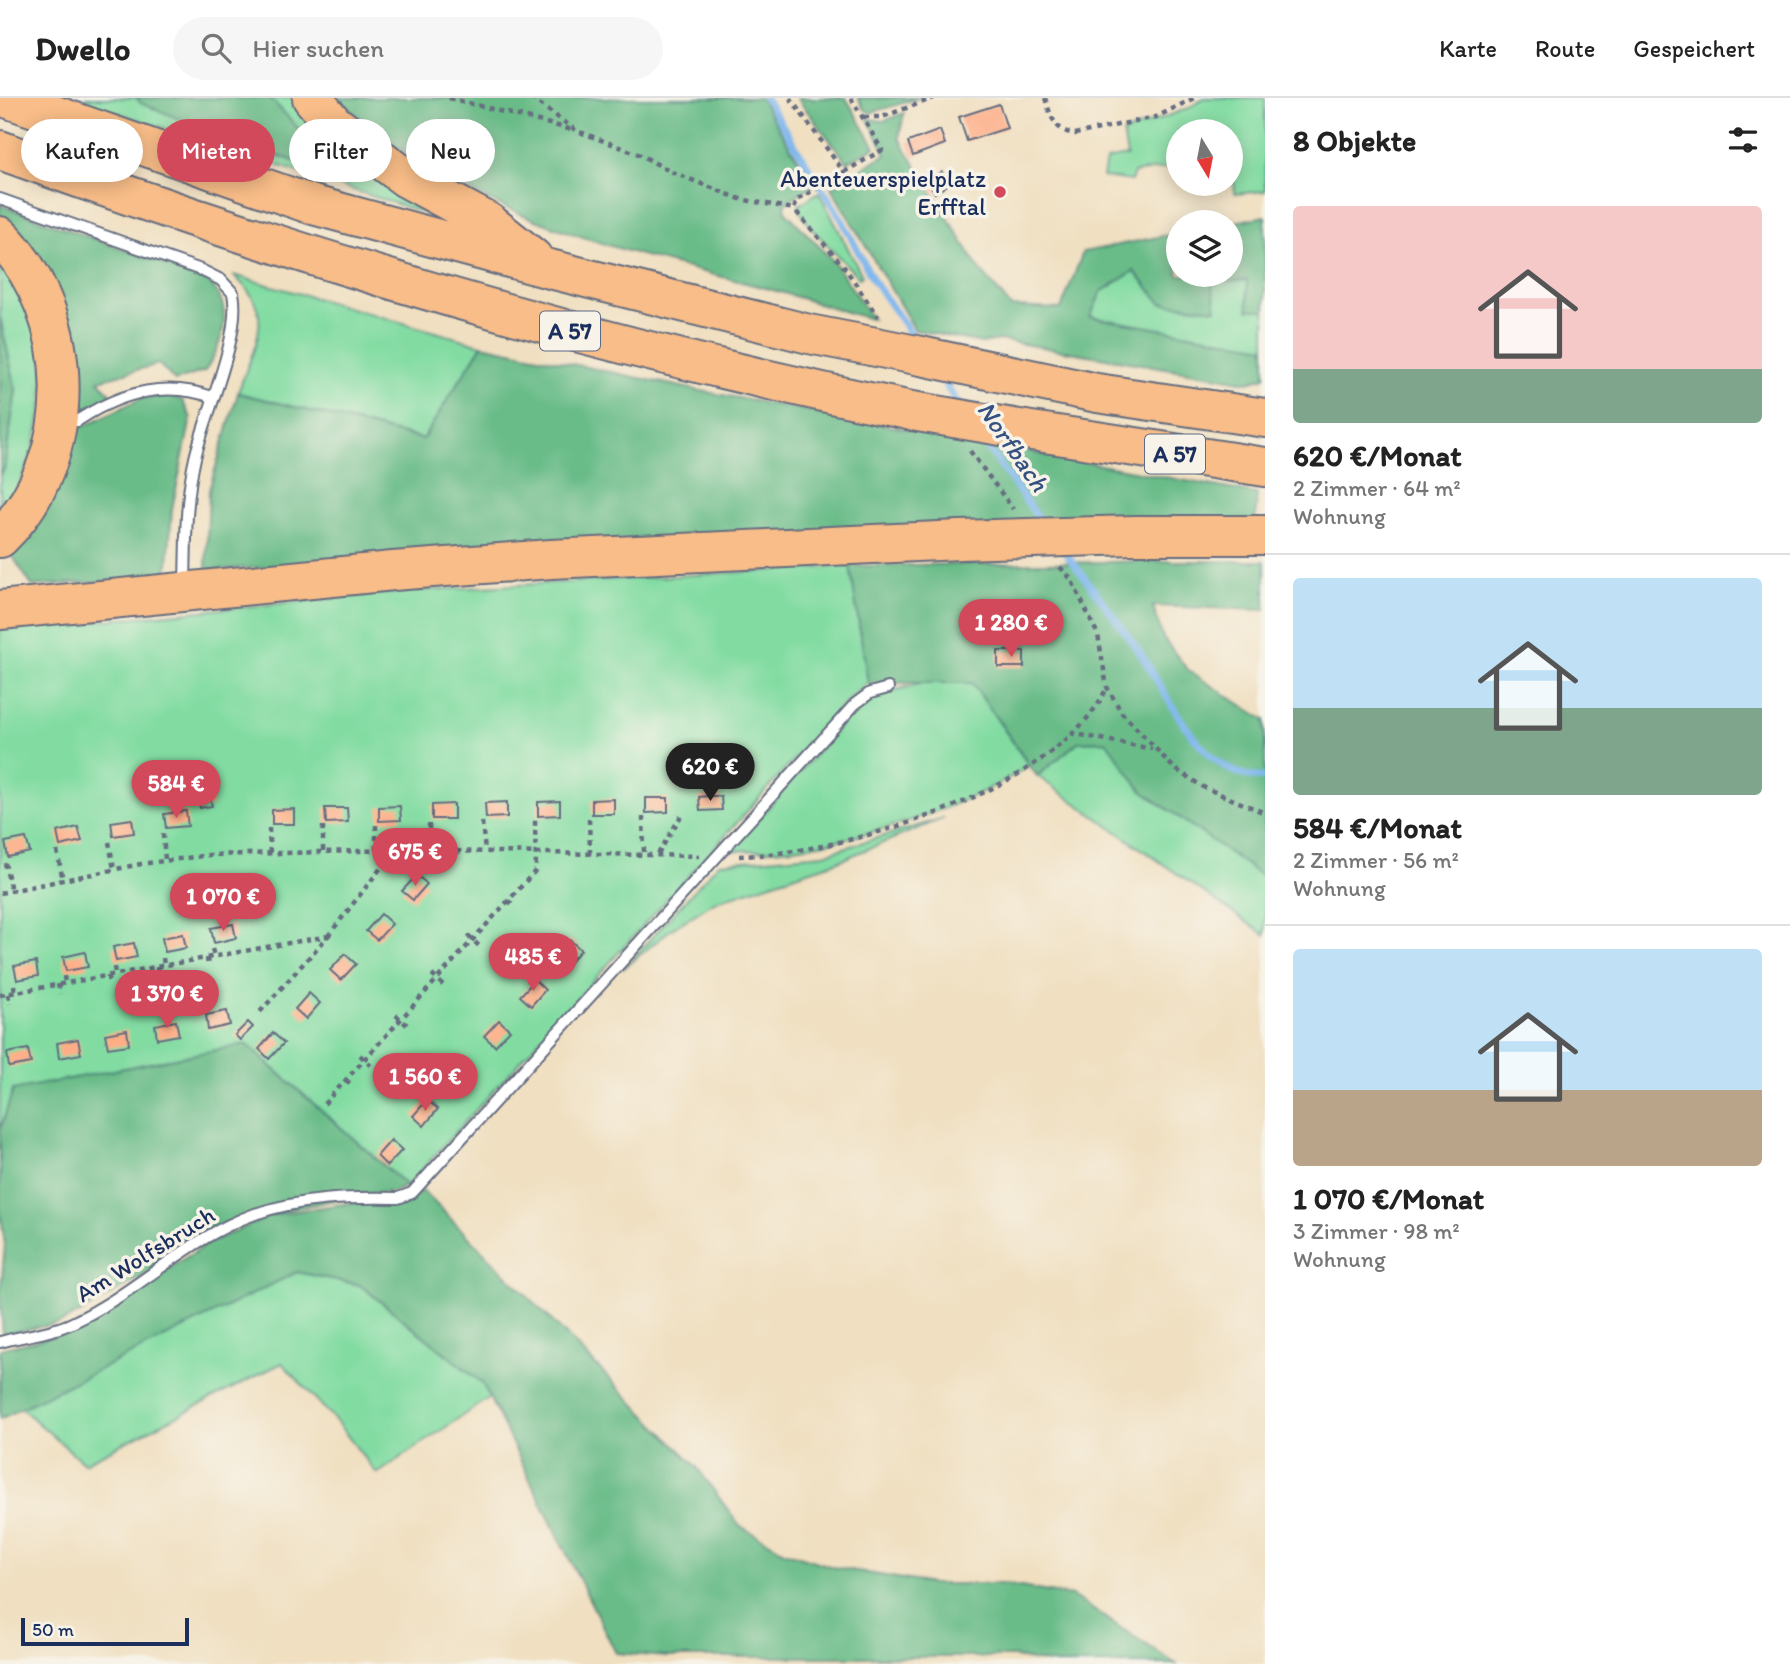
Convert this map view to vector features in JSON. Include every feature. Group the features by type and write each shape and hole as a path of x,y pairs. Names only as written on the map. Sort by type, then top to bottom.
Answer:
{"highway":[{"name":"A 57","path":"6,98 313,205 546,268 810,334 1097,393 1265,418"},
{"path":"312,98 334,124 406,178 488,222 546,268"},
{"name":"A 57","path":"0,150 297,251 568,331 912,411 1265,467"},
{"path":"0,236 33,279 43,302 53,328 60,389 54,439 39,482 25,508 0,538"},
{"path":"0,610 538,560 960,540 1135,535 1265,535"}],"lane":[{"path":"0,199 201,270 221,280 233,293 235,320 195,458 187,508 185,592"},
{"path":"77,421 98,407 128,395 161,388 191,389 212,397"},
{"name":"Am Wolfsbruch","path":"0,1342 38,1335 73,1323 134,1287 198,1241 255,1214 311,1201 398,1198 412,1193 855,704 870,694 888,688"}],"path":[{"path":"449,98 577,131 740,199 794,209"},
{"path":"531,98 577,131"},
{"path":"790,98 844,172"},
{"path":"803,196 882,150 851,98"},
{"path":"863,117 882,117 934,98"},
{"path":"1045,98 1056,127 1063,132 1075,134 1156,117 1194,98"},
{"path":"0,893 166,860 270,853 430,850 772,856 813,850 936,811 1020,775 1097,708 1107,687"},
{"path":"1070,733 1153,749"},
{"path":"658,854 681,816"},
{"path":"643,817 644,853"},
{"path":"589,818 590,852"},
{"path":"324,1104 327,1097 365,1060 536,870 535,820"},
{"path":"482,822 485,851"},
{"path":"429,824 430,850"},
{"path":"376,825 376,851"},
{"path":"323,826 323,852"},
{"path":"269,828 270,853"},
{"path":"163,834 166,860"},
{"path":"109,842 114,869"},
{"path":"260,1012 328,936 395,850"},
{"path":"57,851 63,880"},
{"path":"5,863 11,891"},
{"path":"508,901 515,906"},
{"path":"468,935 479,946"},
{"path":"0,995 328,936"},
{"path":"212,949 214,956"},
{"path":"163,958 164,965"},
{"path":"207,958 208,966"},
{"path":"114,967 115,974"},
{"path":"157,967 158,976"},
{"path":"432,975 443,985"},
{"path":"64,976 65,983"},
{"path":"108,976 109,985"},
{"path":"58,984 60,994"},
{"path":"14,985 15,992"},
{"path":"8,994 10,1004"},
{"path":"396,1015 407,1025"},
{"path":"360,1055 371,1066"},
{"path":"346,1080 353,1086"}],"green space":[{"path":"72,98 293,98 316,119 289,119 289,169 275,164 275,119 157,119 157,126 143,119"},
{"path":"137,98 270,98 290,119 289,159 275,155 275,119 180,119 140,103"},
{"path":"338,98 760,98 814,185 788,201 785,204 786,212 835,263 872,319 594,241 538,221 455,182 495,182 495,119 406,119 406,152 392,143 392,119 362,119"},
{"path":"797,98 846,98 875,147 847,162"},
{"path":"858,98 919,98 870,113 863,108"},
{"path":"1204,98 1265,98 1265,191 1243,193 1243,119 1166,119 1166,168 1134,173 1131,181 1103,177 1106,160 1127,156 1123,133 1189,108"},
{"path":"904,113 899,138 978,267 1011,307 1061,309 1083,252 1166,235 1166,287 1213,287 1216,309 1161,303 1134,271 1101,292 1090,317 1265,347 1265,377 1248,382 999,340 982,343 915,330 831,187 886,154 868,119 884,121"},
{"path":"392,176 443,215 442,219 329,182 392,182"},
{"path":"819,192 862,276 859,278 813,230 799,210 799,205"},
{"path":"0,205 203,278 214,288 224,310 222,335 205,371 175,381 159,364 99,380 112,396 73,416 17,232 0,217"},
{"path":"1265,216 1265,310 1248,310 1247,280 1243,280 1243,220"},
{"path":"0,261 26,301 38,330 43,385 41,414 26,469 0,513 0,475 4,470 16,390 0,317"},
{"path":"1134,271 1162,303 1215,309 1212,287 1243,287 1243,280 1247,280 1248,310 1265,310 1265,347 1090,317 1101,292"},
{"path":"233,275 482,345 423,439 238,393 256,344 259,317 247,289"},
{"path":"0,317 16,390 4,470 0,475"},
{"path":"482,345 701,391 1257,494 1255,526 206,570 209,490 238,393 423,439"},
{"path":"169,396 182,400 191,418 172,509 167,577 32,586 6,546 80,428 142,398"},
{"path":"1265,561 1265,610 1153,606 1163,638 1189,671 1265,720 1265,878 1142,791 1106,741 1078,742 1037,776 972,683 868,683 850,566"},
{"path":"850,566 868,683 850,698 407,1186 246,1044 13,1090 0,1131 0,630 413,591"},
{"path":"923,683 972,683 1029,766 963,800 886,828 805,846 731,850 856,708 877,695"},
{"path":"1107,741 1142,791 1265,878 1265,935 1037,776 1078,742"},
{"path":"944,818 836,862 716,901 670,930 623,969 719,863 824,854"},
{"path":"246,1044 407,1186 393,1192 363,1194 221,1224 193,1239 156,1268 80,1313 60,1323 3,1334 0,1297 5,1245 0,1211 0,1131 13,1090"},
{"path":"423,1191 696,1466 739,1525 784,1551 833,1567 932,1584 1003,1584 1072,1596 1176,1664 1056,1664 1013,1657 667,1657 616,1653 482,1383 360,1285 297,1272 0,1419 0,1349 55,1336 92,1318 207,1244 272,1215 349,1203 407,1199"},
{"path":"297,1272 360,1285 482,1383 490,1397 377,1474 335,1420 282,1363 84,1463 21,1408"}],"building":[{"path":"999,104 1007,128 967,141 959,117"},
{"path":"940,130 945,144 913,156 908,142"},
{"path":"942,172 949,184 935,193 928,181"},
{"path":"998,651 1024,651 1024,667 998,667"},
{"path":"207,783 212,806 200,808 195,785"},
{"path":"721,796 722,810 700,811 699,797"},
{"path":"646,798 668,798 668,812 646,813"},
{"path":"614,799 614,814 592,814 592,800"},
{"path":"560,801 560,815 538,816 538,802"},
{"path":"507,802 507,817 486,818 485,803"},
{"path":"454,804 454,819 432,819 432,805"},
{"path":"400,806 401,820 379,821 379,807"},
{"path":"325,808 347,808 348,822 326,823"},
{"path":"294,809 294,824 272,824 272,810"},
{"path":"186,811 188,826 166,828 164,814"},
{"path":"132,819 134,833 113,836 111,822"},
{"path":"78,827 82,841 60,846 57,832"},
{"path":"26,838 30,852 8,857 5,842"},
{"path":"417,875 427,884 413,900 402,891"},
{"path":"381,914 392,924 377,940 366,931"},
{"path":"233,924 236,938 214,943 211,928"},
{"path":"183,934 186,948 165,952 162,938"},
{"path":"570,940 581,950 566,966 556,957"},
{"path":"134,943 137,957 116,961 113,947"},
{"path":"85,952 88,967 66,971 63,957"},
{"path":"345,954 356,964 341,980 330,970"},
{"path":"36,962 38,976 17,980 14,966"},
{"path":"535,980 545,990 531,1006 520,996"},
{"path":"309,993 320,1003 306,1019 295,1009"},
{"path":"227,1011 230,1025 208,1030 206,1015"},
{"path":"499,1020 510,1030 495,1046 484,1036"},
{"path":"176,1021 179,1035 157,1039 155,1025"},
{"path":"248,1022 253,1027 240,1040 235,1035"},
{"path":"127,1030 129,1045 108,1048 105,1034"},
{"path":"273,1033 284,1043 269,1059 259,1049"},
{"path":"78,1039 81,1054 59,1058 57,1043"},
{"path":"28,1049 31,1063 9,1067 7,1053"},
{"path":"463,1060 474,1070 459,1086 449,1076"},
{"path":"427,1100 438,1109 424,1126 413,1116"},
{"path":"391,1140 402,1150 387,1166 377,1156"}],"waterway":[{"name":"Norfbach","path":"765,98 841,218 873,280 916,341"},
{"name":"Norfbach","path":"938,374 959,405"},
{"name":"Norfbach","path":"981,438 1043,525"},
{"name":"Norfbach","path":"1064,551 1138,650 1175,710 1205,750 1223,765 1243,775 1265,777"}],"place":[{"name":"Abenteuerspielplatz Erfftal","path":"1000,192"}]}
